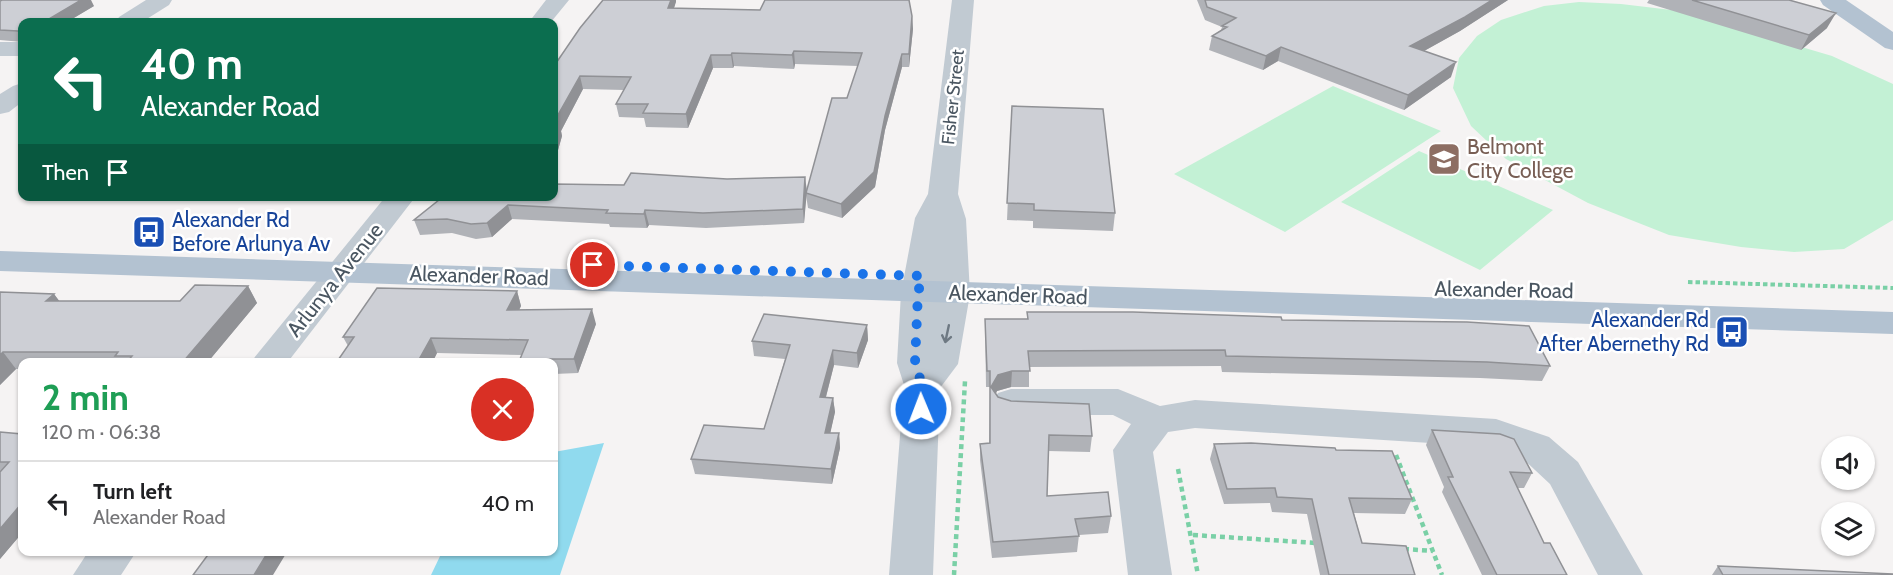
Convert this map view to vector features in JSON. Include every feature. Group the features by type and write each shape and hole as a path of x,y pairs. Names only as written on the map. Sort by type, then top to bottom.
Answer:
{"main road":[{"path":"1831,0 1893,43"},
{"path":"1857,0 1893,24"},
{"name":"Alexander Road","path":"0,246 348,264 1893,323"},
{"name":"Alexander Road","path":"0,261 348,264"},
{"name":"Alexander Road","path":"937,285 1600,292 1893,302"}],"street":[{"path":"133,18 161,0"},
{"path":"543,18 558,0"},
{"name":"Fisher Street","path":"911,575 922,385 940,364 949,325 937,285 951,219 943,194 963,0"},
{"path":"0,49 18,50"},
{"path":"0,106 18,94"},
{"name":"Arlunya Avenue","path":"272,358 398,201"},
{"path":"1011,402 1118,402 1156,420 1195,414 1496,433 1535,447 1564,474 1620,575"},
{"path":"1150,575 1133,450 1156,420"},
{"path":"95,575 111,556"}],"path":[{"path":"1688,282 1893,288"},
{"path":"954,575 965,374"},
{"path":"1385,426 1442,575"},
{"path":"1178,469 1198,575"},
{"path":"1192,535 1318,544"},
{"path":"1399,549 1433,551"}],"green space":[{"path":"1579,2 1680,11 1832,56 1893,84 1893,220 1844,249 1794,252 1741,247 1669,235 1588,203 1506,159 1471,126 1453,88 1459,58 1477,36 1501,20 1544,6"},
{"path":"1333,86 1441,131 1285,232 1174,174"},
{"path":"1419,151 1553,210 1480,270 1341,202"}],"water":[{"path":"604,443 560,575 431,575 440,556 558,556 558,451"}],"building":[{"path":"81,0 51,18 18,18 18,31 0,30 0,1"},
{"path":"603,0 671,0 668,8 760,10 765,0 909,0 912,16 909,54 902,54 885,116 874,172 841,204 806,193 832,98 847,98 862,53 794,51 792,55 732,53 731,55 711,55 686,114 643,113 648,104 616,104 631,77 580,76 558,115 558,60"},
{"path":"1205,0 1492,0 1410,46 1456,62 1408,95 1281,47 1266,56 1212,36 1227,27 1222,26 1236,18 1207,7"},
{"path":"1692,0 1789,0 1836,13 1809,35"},
{"path":"1012,106 1103,109 1115,213 1034,210 1034,204 1007,203"},
{"path":"631,173 727,179 805,177 803,209 703,213 645,210 644,214 508,205 487,223 471,224 447,219 414,220 438,201 558,201 558,184 624,185"},
{"path":"195,285 248,286 186,358 115,356 118,352 3,352 0,355 0,292 54,294 46,301 180,301"},
{"path":"377,288 517,291 507,310 592,309 574,359 520,358 528,340 431,338 420,358 339,358 354,337 343,337"},
{"path":"1027,312 1133,312 1281,317 1282,320 1467,322 1529,326 1550,366 1487,362 1226,356 1225,350 1028,351 1030,371 1012,371 998,375 991,387 998,397 1011,401 1089,404 1092,436 1049,435 1047,496 1108,492 1111,516 1075,519 1079,536 993,542 980,444 990,443 990,371 987,371 985,319 1028,319"},
{"path":"764,314 867,325 857,353 833,350 820,397 833,398 825,433 839,433 831,469 691,459 704,425 764,429 790,345 752,341"},
{"path":"1432,430 1500,434 1514,439 1532,473 1510,472 1544,543 1550,543 1567,575 1497,575 1448,477 1453,477"},
{"path":"0,432 18,434 18,508 0,529 0,472 9,462 0,462"},
{"path":"1251,443 1335,448 1336,450 1392,451 1412,499 1349,498 1362,543 1406,546 1415,575 1329,575 1312,499 1277,497 1275,488 1227,489 1214,444"},
{"path":"207,556 266,556 254,575 193,575"},
{"path":"1718,566 1893,574 1893,575 1723,575"}],"place":[{"name":"Belmont City College","path":"1444,159"},
{"name":"Alexander Rd Before Arlunya Av","path":"149,232"},
{"name":"Alexander Rd After Abernethy Rd","path":"1732,332"}],"route":[{"path":"593,265 922,276 918,293 915,363 922,385 921,409"}]}
